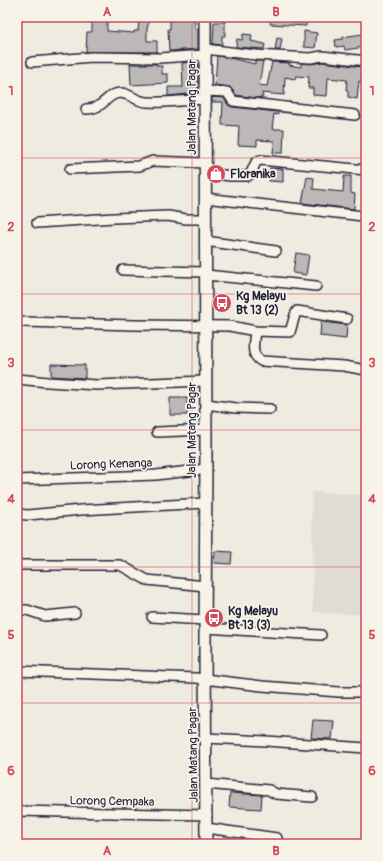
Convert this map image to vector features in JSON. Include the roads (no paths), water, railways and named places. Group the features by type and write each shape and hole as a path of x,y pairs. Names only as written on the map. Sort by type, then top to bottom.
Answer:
{"main road":[{"name":"Jalan Matang Pagar","path":"205,17 206,844"}],"street":[{"path":"32,62 92,57 160,58 205,52 312,58 322,56 366,61"},
{"path":"86,108 94,109 100,106 111,96 120,93 130,95 144,102 227,92 233,101 355,115"},
{"path":"70,169 139,166 153,162 205,168 231,176 248,176 256,162 260,160 366,170"},
{"path":"205,198 363,216 366,214"},
{"path":"37,223 168,216 186,219 205,219"},
{"path":"206,241 276,251"},
{"path":"123,270 206,273 316,286"},
{"path":"24,322 134,326 206,325 230,326 255,331 290,332 297,312 348,319"},
{"path":"255,331 254,354 256,358 261,361 344,366 366,370"},
{"path":"17,379 97,385 206,381"},
{"path":"206,404 236,408 270,409"},
{"path":"157,432 206,430"},
{"name":"Lorong Kenanga","path":"17,480 156,475 206,469"},
{"path":"17,514 28,515 81,510 205,503"},
{"path":"17,565 120,565 147,580 205,586"},
{"path":"17,610 27,610 45,616 75,613"},
{"path":"152,617 205,624 321,635"},
{"path":"17,671 196,678 331,691 366,692"},
{"path":"206,738 366,748"},
{"path":"206,784 269,790 276,794 312,797"},
{"name":"Lorong Cempaka","path":"17,811 207,815"},
{"path":"206,828 277,838"}],"place":[{"name":"Floranika","path":"216,174"},
{"name":"Kg Melayu Bt 13 (2)","path":"222,303"},
{"name":"Kg Melayu Bt 13 (3)","path":"214,618"}]}
